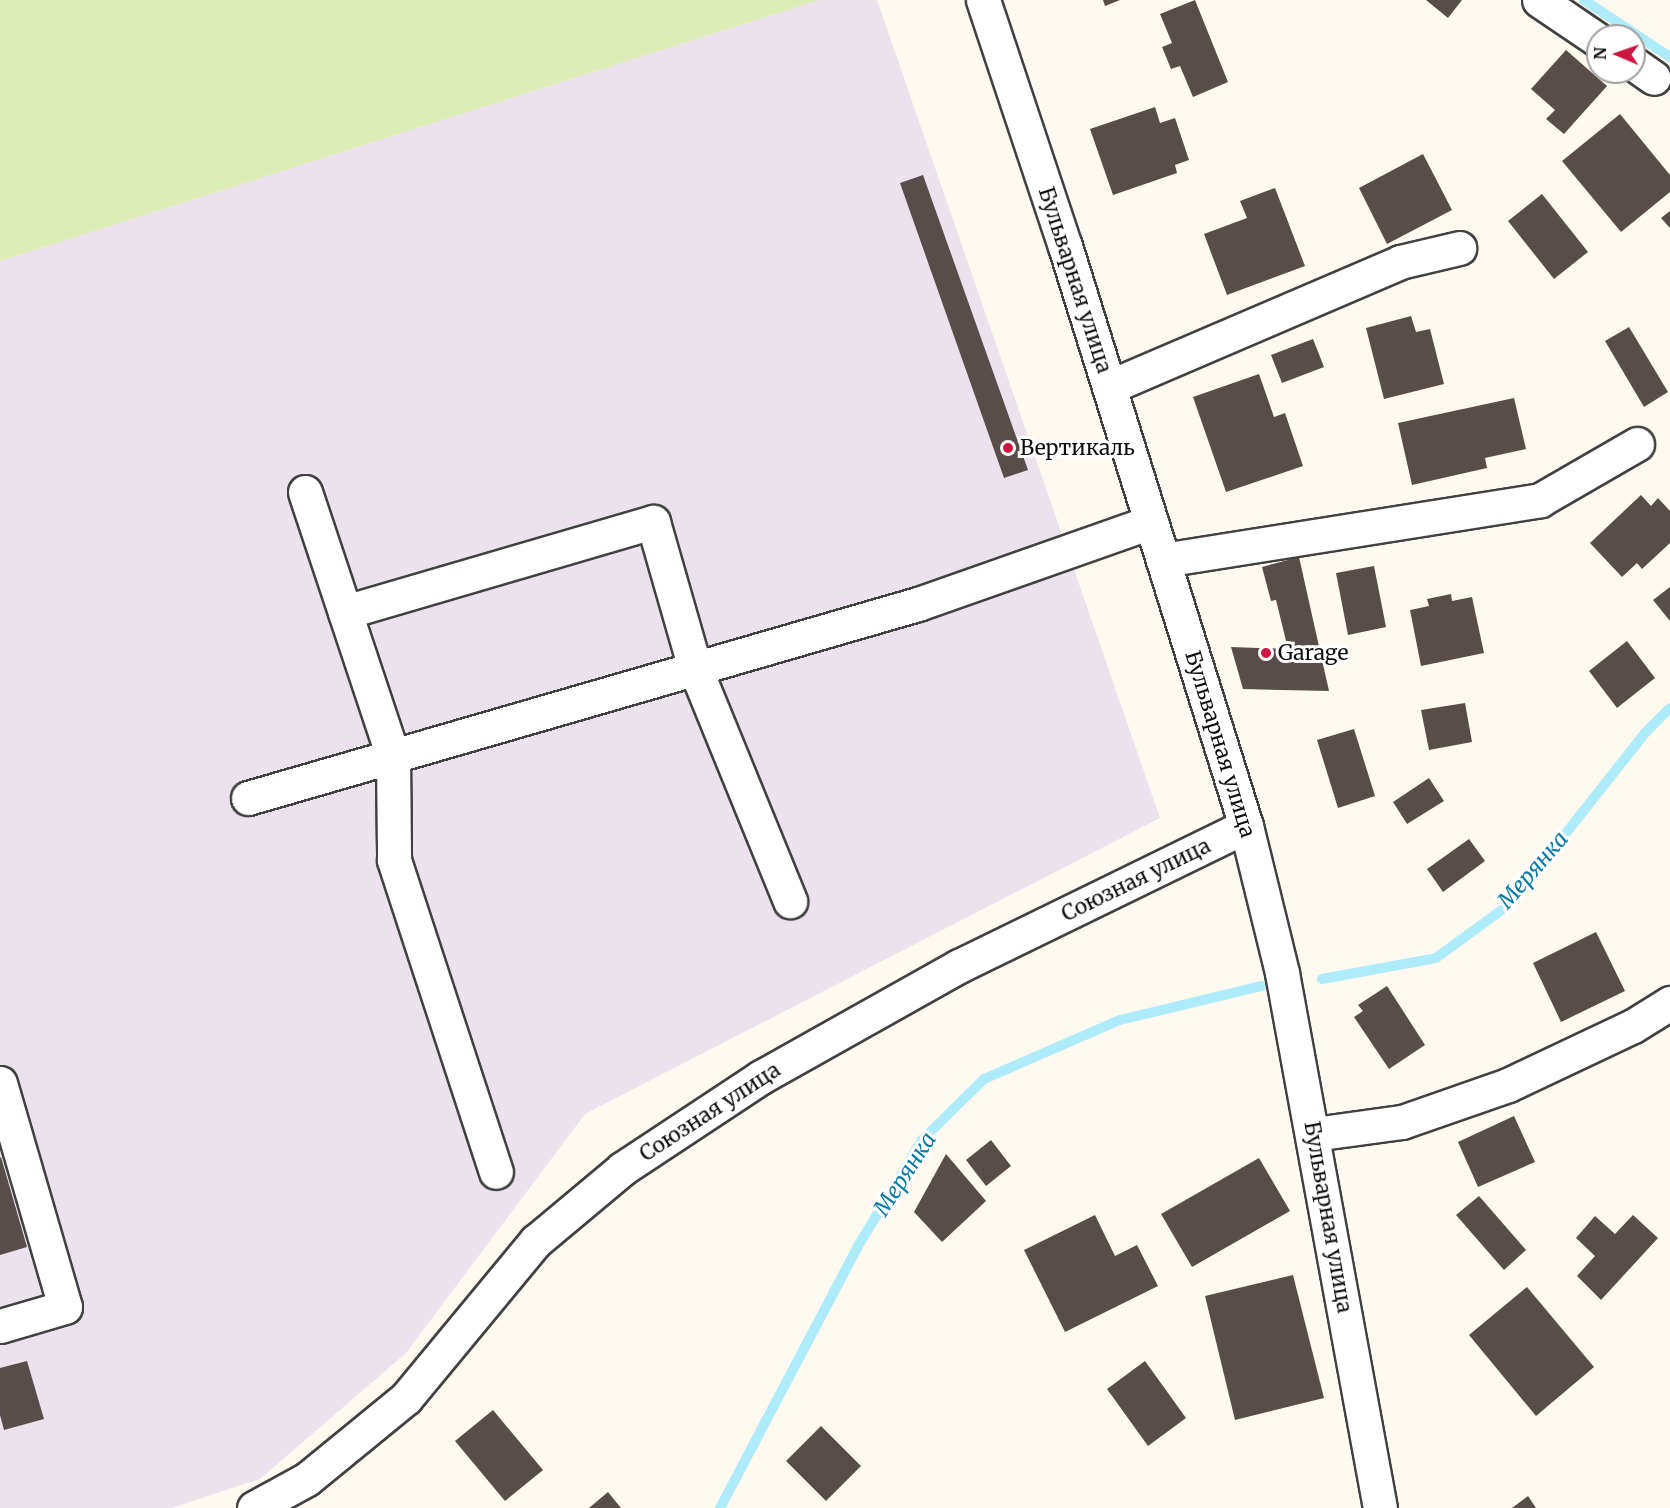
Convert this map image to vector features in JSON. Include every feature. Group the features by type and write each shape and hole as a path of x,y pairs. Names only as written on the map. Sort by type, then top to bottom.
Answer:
{"street":[{"name":"Бульварная улица","path":"983,0 1109,387 1246,826 1282,973 1314,1134 1380,1508"},
{"path":"1539,0 1586,32"},
{"path":"1109,387 1400,262 1459,248"},
{"path":"1163,560 1540,500 1637,444"},
{"path":"306,492 393,756 394,860 496,1172"},
{"path":"345,612 653,522 695,668 790,901"},
{"path":"248,798 918,604 1151,522"},
{"name":"Союзная улица","path":"254,1508 307,1479 406,1398 536,1241 622,1168 761,1077 959,966 1246,826"},
{"path":"1314,1134 1402,1122 1508,1085 1633,1026 1670,1003"},
{"path":"0,1083 65,1307 0,1326"}],"shaded area":[{"path":"819,0 877,0 1160,818 585,1114 406,1353 260,1479 171,1508 0,1508 0,261"}],"green space":[{"path":"0,0 819,0 0,261"}],"building":[{"path":"1103,0 1120,0 1105,6"},
{"path":"1195,0 1228,82 1193,97 1180,66 1171,69 1162,47 1172,43 1160,14"},
{"path":"1426,0 1462,0 1448,18"},
{"path":"1566,50 1586,68 1586,84 1607,86 1564,134 1546,119 1555,110 1531,89"},
{"path":"1155,107 1160,123 1175,118 1189,160 1175,165 1177,173 1113,195 1090,129"},
{"path":"1620,114 1670,175 1670,192 1621,232 1562,161"},
{"path":"1423,154 1452,210 1387,244 1359,188"},
{"path":"923,175 1028,470 1004,478 900,183"},
{"path":"1275,188 1305,266 1227,295 1204,234 1247,218 1240,201"},
{"path":"1542,194 1588,252 1554,279 1508,221"},
{"path":"1670,211 1670,228 1661,218"},
{"path":"1411,316 1416,332 1430,329 1444,384 1384,399 1366,328"},
{"path":"1629,327 1668,392 1644,407 1605,341"},
{"path":"1313,339 1324,367 1282,383 1271,355"},
{"path":"1259,374 1274,417 1285,413 1303,466 1226,492 1193,397"},
{"path":"1514,398 1526,449 1485,458 1487,468 1412,485 1398,423"},
{"path":"1641,495 1651,506 1658,498 1670,511 1670,543 1642,569 1637,563 1622,577 1590,543"},
{"path":"1299,557 1329,691 1243,689 1231,647 1288,649 1276,600 1271,601 1262,567"},
{"path":"1374,566 1386,627 1348,635 1336,573"},
{"path":"1670,587 1670,621 1653,600"},
{"path":"1451,594 1452,601 1472,597 1484,653 1421,666 1410,610 1429,606 1427,599"},
{"path":"1627,641 1655,678 1617,708 1589,671"},
{"path":"1465,703 1472,742 1429,750 1421,710"},
{"path":"1354,729 1375,796 1338,808 1317,740"},
{"path":"1429,778 1444,801 1407,824 1393,802"},
{"path":"1469,839 1485,861 1443,892 1427,869"},
{"path":"1596,932 1625,991 1561,1022 1533,963"},
{"path":"1387,986 1425,1045 1389,1069 1354,1017 1363,1011 1358,1005"},
{"path":"1514,1116 1535,1162 1478,1187 1458,1142"},
{"path":"991,1140 1011,1166 986,1186 966,1160"},
{"path":"946,1154 986,1201 942,1242 914,1212"},
{"path":"0,1158 27,1247 0,1255"},
{"path":"1259,1158 1290,1211 1192,1267 1161,1214"},
{"path":"1479,1196 1526,1250 1504,1270 1456,1215"},
{"path":"1095,1215 1115,1256 1137,1245 1158,1286 1065,1332 1024,1250"},
{"path":"1633,1215 1658,1238 1601,1300 1577,1276 1595,1256 1576,1238 1595,1216 1615,1234"},
{"path":"1293,1275 1324,1398 1235,1420 1205,1296"},
{"path":"1527,1287 1594,1367 1536,1416 1469,1335"},
{"path":"27,1361 44,1419 4,1430 0,1415 0,1368"},
{"path":"1145,1361 1186,1418 1148,1446 1107,1389"},
{"path":"493,1410 543,1470 505,1501 455,1441"},
{"path":"821,1426 861,1466 826,1501 786,1461"},
{"path":"608,1492 621,1508 589,1508"},
{"path":"1528,1496 1536,1508 1512,1508"}],"waterway":[{"path":"1584,0 1670,57"},
{"name":"Мерянка","path":"1322,979 1436,958 1510,904 1645,733 1670,708"},
{"name":"Мерянка","path":"720,1508 858,1246 922,1140 984,1079 1120,1020 1262,986"}],"place":[{"name":"Вертикаль","path":"1008,448"},
{"name":"Garage","path":"1266,653"}]}
